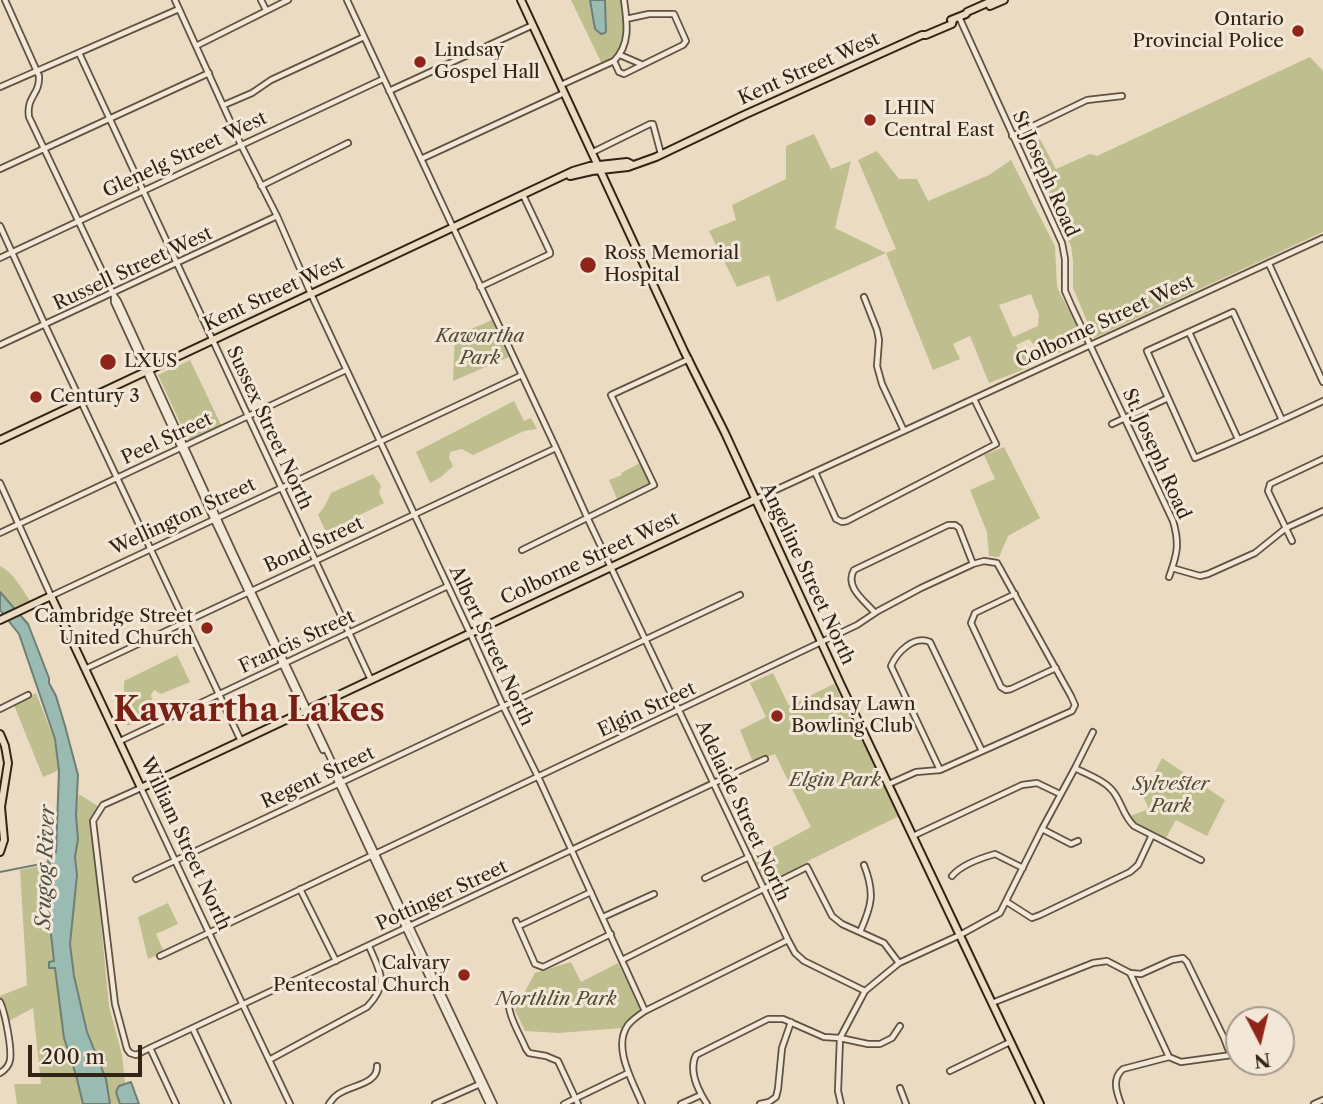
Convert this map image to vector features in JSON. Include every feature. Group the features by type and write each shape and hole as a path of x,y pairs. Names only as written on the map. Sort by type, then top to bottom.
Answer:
{"main road":[{"name":"Angeline Street North","path":"521,0 1040,1104"},
{"name":"Kent Street West","path":"0,440 573,171 627,162 631,164 661,155 744,115 952,23 967,12 994,0"},
{"name":"Kent Street West","path":"959,17 1004,0"},
{"name":"Colborne Street West","path":"141,788 756,499"},
{"name":"Wellington Street","path":"1,620 51,596"},
{"name":"William Street North","path":"51,596 141,788"},
{"path":"0,734 8,758 1,807 4,843 0,852"}],"street":[{"path":"5,0 38,70 39,85 29,102 29,117 118,301 216,519 491,1104"},
{"name":"Albert Street North","path":"175,0 645,1011"},
{"path":"261,0 266,10"},
{"path":"196,46 288,0"},
{"name":"Adelaide Street North","path":"347,0 587,517 788,940 795,953 804,961 865,991"},
{"path":"561,85 614,61 620,55 627,38 624,0"},
{"path":"0,87 179,9"},
{"path":"614,61 621,74 624,74 683,45 686,41 674,14 626,19"},
{"name":"St Joseph Road","path":"959,17 1062,243 1065,290 1090,346"},
{"path":"389,91 533,25"},
{"path":"224,105 364,37"},
{"name":"Sussex Street North","path":"79,52 371,680"},
{"path":"620,55 641,65"},
{"path":"0,169 209,73"},
{"name":"Glenelg Street West","path":"0,258 383,79"},
{"path":"421,159 564,93"},
{"path":"1012,136 1087,100 1122,96"},
{"path":"593,152 653,124 661,155"},
{"path":"261,186 348,143"},
{"path":"480,286 550,254 523,194"},
{"name":"Russell Street West","path":"0,345 113,295 277,216"},
{"path":"0,226 241,741"},
{"name":"Colborne Street West","path":"756,499 1323,238"},
{"path":"1269,264 1323,383"},
{"path":"863,297 877,330 877,366 881,384 904,431"},
{"path":"1282,421 1233,312 1147,351 1195,458 1282,421 1323,401"},
{"path":"1189,332 1238,440"},
{"name":"St. Joseph Road","path":"1090,346 1173,521 1178,543 1169,577"},
{"path":"522,550 654,485 611,395 689,359"},
{"name":"Peel Street","path":"0,533 346,370"},
{"name":"Wellington Street","path":"51,596 522,375"},
{"path":"1112,424 1168,398"},
{"path":"815,472 836,519 847,521 996,444 974,399"},
{"name":"Bond Street","path":"85,669 556,448"},
{"path":"1292,541 1268,488 1270,484 1323,459"},
{"name":"William Street North","path":"0,483 51,596"},
{"path":"1172,568 1200,576 1208,574 1255,553 1286,528 1323,510"},
{"path":"875,613 852,586 851,574 854,570 948,525 955,525 959,528 973,564 984,561 997,563 1074,705 1072,710 940,770 916,772 889,784"},
{"name":"Elgin Street","path":"160,956 864,622 921,588 973,564"},
{"name":"Francis Street","path":"120,741 448,586"},
{"path":"1015,594 975,614 971,623 1001,687 1011,689 1056,668"},
{"name":"Regent Street","path":"136,879 740,595"},
{"path":"940,770 891,666 899,653 915,641 924,639 930,642 982,751"},
{"path":"0,709 28,695"},
{"path":"841,1104 838,1091 840,1038 865,991 899,963 1000,913 1093,732"},
{"name":"Pottinger Street","path":"130,1053 136,1055 193,1029 765,759"},
{"path":"1075,768 1112,789 1127,820 1134,826 1201,860"},
{"path":"913,836 1022,785 1037,783 1060,794"},
{"name":"Colborne Street West","path":"130,1053 115,1004 93,821 103,805 141,788"},
{"name":"William Street North","path":"141,788 290,1104"},
{"path":"1042,829 1071,844 1078,841"},
{"path":"1007,902 1032,918 1040,915 1130,873 1138,865 1153,835"},
{"path":"953,876 955,872 981,858 995,854 1023,867"},
{"path":"705,878 749,857"},
{"path":"860,932 870,908 872,895 864,865"},
{"path":"622,960 807,867 832,916 884,943 899,963"},
{"path":"300,889 336,961"},
{"path":"591,892 517,924 535,964 542,967 611,934"},
{"path":"603,917 654,894"},
{"path":"642,1104 628,1073 621,1041 630,1023 645,1011 788,940"},
{"path":"268,1060 367,1007 377,996 382,976 369,946"},
{"path":"992,1003 1093,963 1107,961 1130,973 1141,974 1183,958 1225,1041"},
{"path":"1130,973 1169,1057"},
{"path":"509,993 509,1012 526,1049 529,1053 558,1060 576,1101"},
{"path":"0,1002 4,1009 10,1060 5,1071 0,1073"},
{"path":"706,1104 692,1072 692,1062 696,1055 768,1019 783,1019 824,1037 868,1044 880,1044 892,1038 900,1026"},
{"path":"760,1104 776,1097 782,1048 791,1022"},
{"path":"193,1029 228,1104"},
{"path":"950,1071 1010,1042"},
{"path":"150,1048 176,1104"},
{"path":"1121,1104 1116,1079 1123,1069 1169,1057 1181,1062 1225,1055"},
{"path":"329,1104 337,1095 373,1078 377,1066"},
{"path":"564,1104 576,1101 628,1073"},
{"path":"435,1104 481,1083"},
{"path":"900,1088 906,1104"},
{"path":"681,1104 701,1095"},
{"path":"1314,1104 1323,1100"}],"green space":[{"path":"571,0 621,0 624,29 622,45 612,58 602,64"},
{"path":"1310,57 1323,71 1323,232 1094,338 1073,288 1071,246 1039,176 1043,173 1030,146 1040,139 1056,169 1090,154 1097,156"},
{"path":"814,134 831,169 851,161 835,228 886,253 777,302 769,275 737,287 709,231 736,220 732,205 786,179 786,146"},
{"path":"877,151 899,179 917,179 928,201 989,175 1011,160 1055,246 1057,287 1084,341 1041,361 1029,339 1016,345 1018,350 1022,348 1030,367 989,383 970,336 953,344 960,359 933,370 886,253 896,249 858,160","holes":["1031,294 1039,315 1038,326 1013,337 999,305"]},
{"name":"Kawartha Park","path":"492,320 509,357 453,381 455,336"},
{"path":"190,360 222,427 189,442 158,375"},
{"path":"514,401 524,421 531,418 537,429 524,431 473,455 462,449 450,452 449,458 453,466 430,483 416,452"},
{"path":"1004,447 1040,518 1008,536 999,557 989,556 987,532 970,490 995,479 984,455"},
{"path":"640,463 650,483 617,499 609,480"},
{"path":"373,474 381,486 379,493 384,503 326,532 318,515 331,493"},
{"path":"0,566 13,577 30,601 15,607 0,592"},
{"path":"177,655 190,682 161,694 154,690 151,695 155,714 127,726 124,681"},
{"name":"Elgin Park","path":"773,673 789,706 834,684 899,816 812,859 767,885 753,858 811,827 775,754 753,762 740,730 766,717 750,683"},
{"path":"36,693 54,739 59,770 43,777 14,705"},
{"name":"Sylvester Park","path":"1162,758 1225,800 1207,836 1176,820 1166,838 1134,824 1130,816 1149,809 1143,796"},
{"path":"79,794 99,807 92,822 93,840 109,1006 122,1055 125,1083 118,1089 120,1104 110,1104 106,1079 87,1032 74,976 70,944"},
{"path":"49,864 54,869 50,927 54,961 49,962 55,967 60,1005 83,1104 17,1104 14,1084 41,1084 33,1008 7,1022 0,1003 0,996 27,985 20,870"},
{"path":"168,903 178,924 156,934 164,952 148,959 138,917"},
{"name":"Northlin Park","path":"571,962 581,982 618,963 642,1013 621,1028 559,1033 525,1031 515,1010 535,973"}],"water":[{"path":"590,0 605,0 605,33 601,34 595,29"},
{"name":"Scugog River","path":"0,592 28,624 56,696 78,775 78,839 75,857 77,875 70,944 74,976 87,1032 106,1079 110,1104 83,1104 64,1038 55,968 49,968 49,962 54,961 50,907 54,869 48,860 56,852 59,771 55,739 19,634 0,610"},
{"path":"131,1082 139,1104 120,1104 116,1092 119,1086"}],"waterway":[{"path":"0,872 51,862"}],"place":[{"name":"Ontario Provincial Police","path":"1298,31"},
{"name":"Lindsay Gospel Hall","path":"420,62"},
{"name":"LHIN Central East","path":"870,120"},
{"name":"Ross Memorial Hospital","path":"588,265"},
{"name":"LXUS","path":"108,362"},
{"name":"Century 3","path":"36,397"},
{"name":"Cambridge Street United Church","path":"207,628"},
{"name":"Lindsay Lawn Bowling Club","path":"777,716"},
{"name":"Calvary Pentecostal Church","path":"464,975"}],"district":[{"name":"Kawartha Lakes","path":"249,711"}]}
